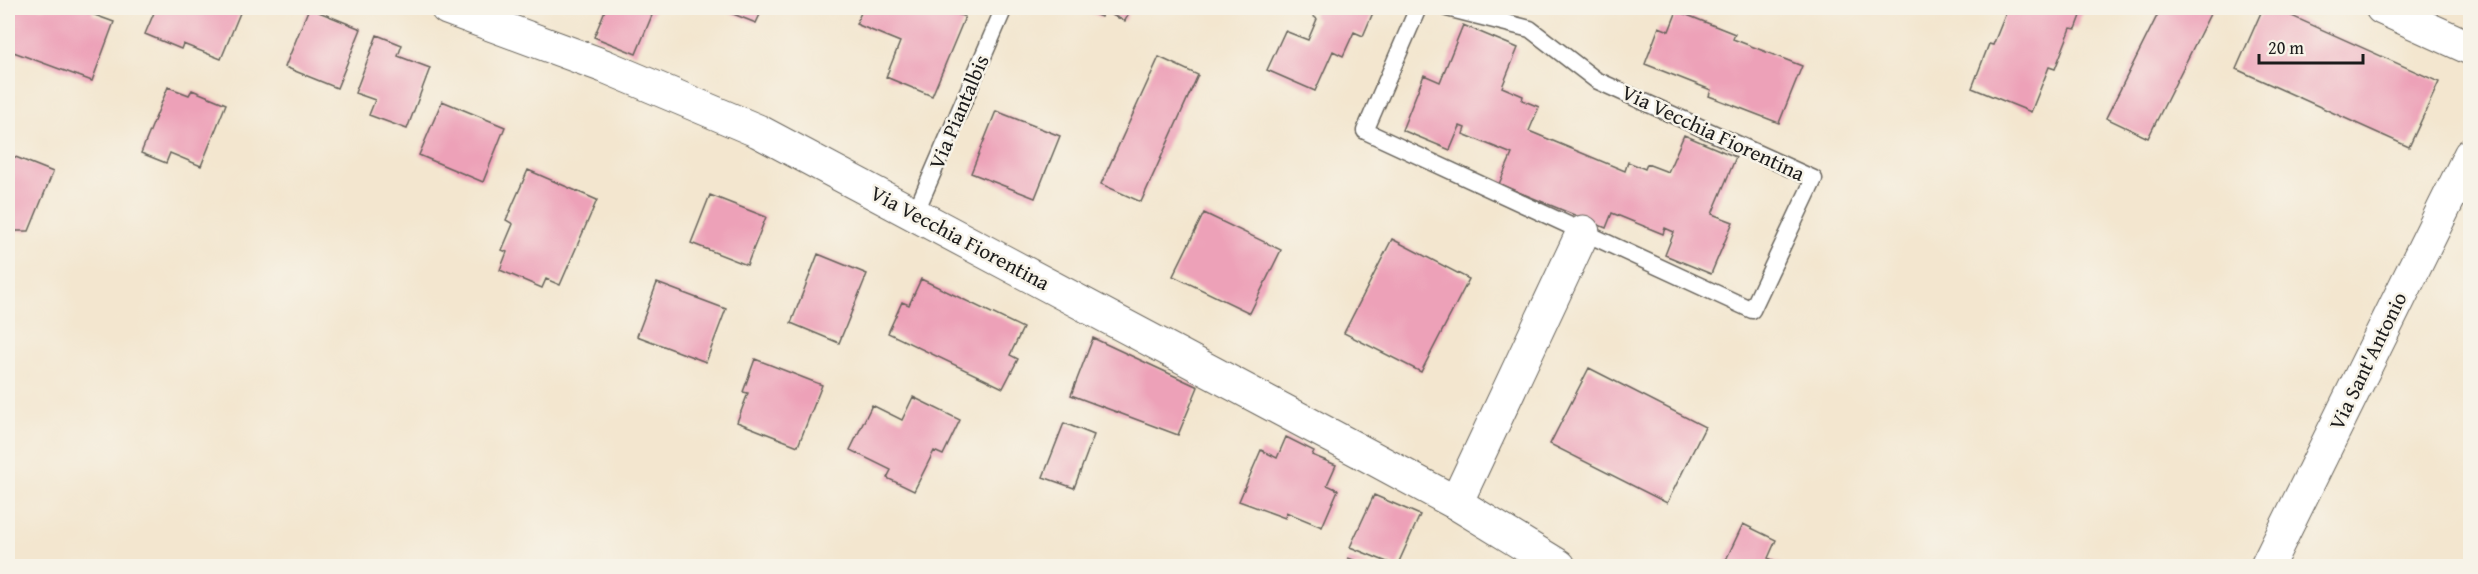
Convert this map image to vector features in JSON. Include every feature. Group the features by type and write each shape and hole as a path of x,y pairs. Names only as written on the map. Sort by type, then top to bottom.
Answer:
{"street":[{"name":"Via Vecchia Fiorentina","path":"447,8 604,66 735,120 836,171 914,216 1209,369 1456,503 1559,567"},
{"path":"2382,8 2470,48"},
{"name":"Via Sant'Antonio","path":"2267,567 2470,155"},
{"path":"1456,503 1584,232"}],"lane":[{"name":"Via Piantalbis","path":"914,216 1004,8"},
{"name":"Via Vecchia Fiorentina","path":"1418,8 1365,131 1752,310 1814,179 1596,80 1530,29 1447,8"}],"building":[{"path":"9,8 95,8 92,14 114,22 92,81 8,50"},
{"path":"156,8 242,8 221,59 183,44 181,49 145,34"},
{"path":"309,8 361,29 337,88 285,67"},
{"path":"606,8 655,8 636,54 594,37"},
{"path":"718,8 763,8 756,23"},
{"path":"863,8 957,8 955,13 965,17 932,96 886,77 900,42 856,24"},
{"path":"1080,8 1131,8 1125,21 1103,11 1101,17"},
{"path":"1316,8 1375,8 1363,36 1354,32 1343,56 1333,51 1315,91 1267,70 1285,31 1308,40 1317,19 1313,16"},
{"path":"2008,8 2084,8 2076,29 2071,28 2055,69 2049,67 2031,112 1972,88 1989,44 1993,45"},
{"path":"2161,8 2213,8 2148,138 2106,118"},
{"path":"2263,8 2274,8 2439,82 2409,147 2236,69"},
{"path":"1677,11 1735,34 1733,39 1802,66 1779,123 1709,96 1711,90 1645,64 1659,27 1669,31"},
{"path":"1463,25 1518,48 1502,87 1523,96 1522,100 1539,107 1529,131 1625,171 1628,162 1645,169 1647,164 1668,172 1684,135 1736,157 1712,214 1733,222 1711,274 1665,255 1674,232 1665,228 1663,234 1612,213 1606,228 1499,184 1512,154 1463,134 1465,128 1460,126 1450,150 1402,130 1424,75 1440,82"},
{"path":"377,35 402,45 398,56 430,68 407,129 369,115 375,100 355,93"},
{"path":"1159,57 1198,75 1141,202 1101,184"},
{"path":"168,87 189,95 192,90 226,104 201,166 170,153 166,163 141,153"},
{"path":"442,101 505,127 483,182 419,155"},
{"path":"996,111 1060,136 1035,198 971,173"},
{"path":"8,154 53,172 29,231 16,231 8,250"},
{"path":"528,170 597,200 560,285 546,279 542,288 500,270 507,252 502,250 513,224 506,220"},
{"path":"710,195 766,217 747,265 691,243"},
{"path":"1204,213 1281,250 1250,313 1173,276"},
{"path":"1392,239 1469,279 1421,372 1344,333"},
{"path":"818,254 867,274 839,343 791,323"},
{"path":"921,279 1023,328 1010,355 1018,359 1003,388 888,333 902,302 909,305"},
{"path":"657,283 726,309 706,362 637,336"},
{"path":"1093,338 1198,387 1178,435 1071,395"},
{"path":"755,359 822,385 798,446 737,422 748,393 743,392"},
{"path":"1589,368 1705,427 1667,503 1550,444"},
{"path":"913,397 960,420 943,455 934,451 914,491 887,478 891,470 850,450 872,405 902,420"},
{"path":"1064,423 1094,435 1074,488 1043,477"},
{"path":"1286,437 1314,451 1312,455 1336,465 1327,485 1338,490 1322,527 1286,512 1285,518 1239,501 1261,450 1277,458"},
{"path":"1374,495 1420,515 1397,566 1350,547"},
{"path":"1743,524 1776,540 1768,558 1786,566 1723,566"},
{"path":"1348,558 1370,566 1345,566"}]}
